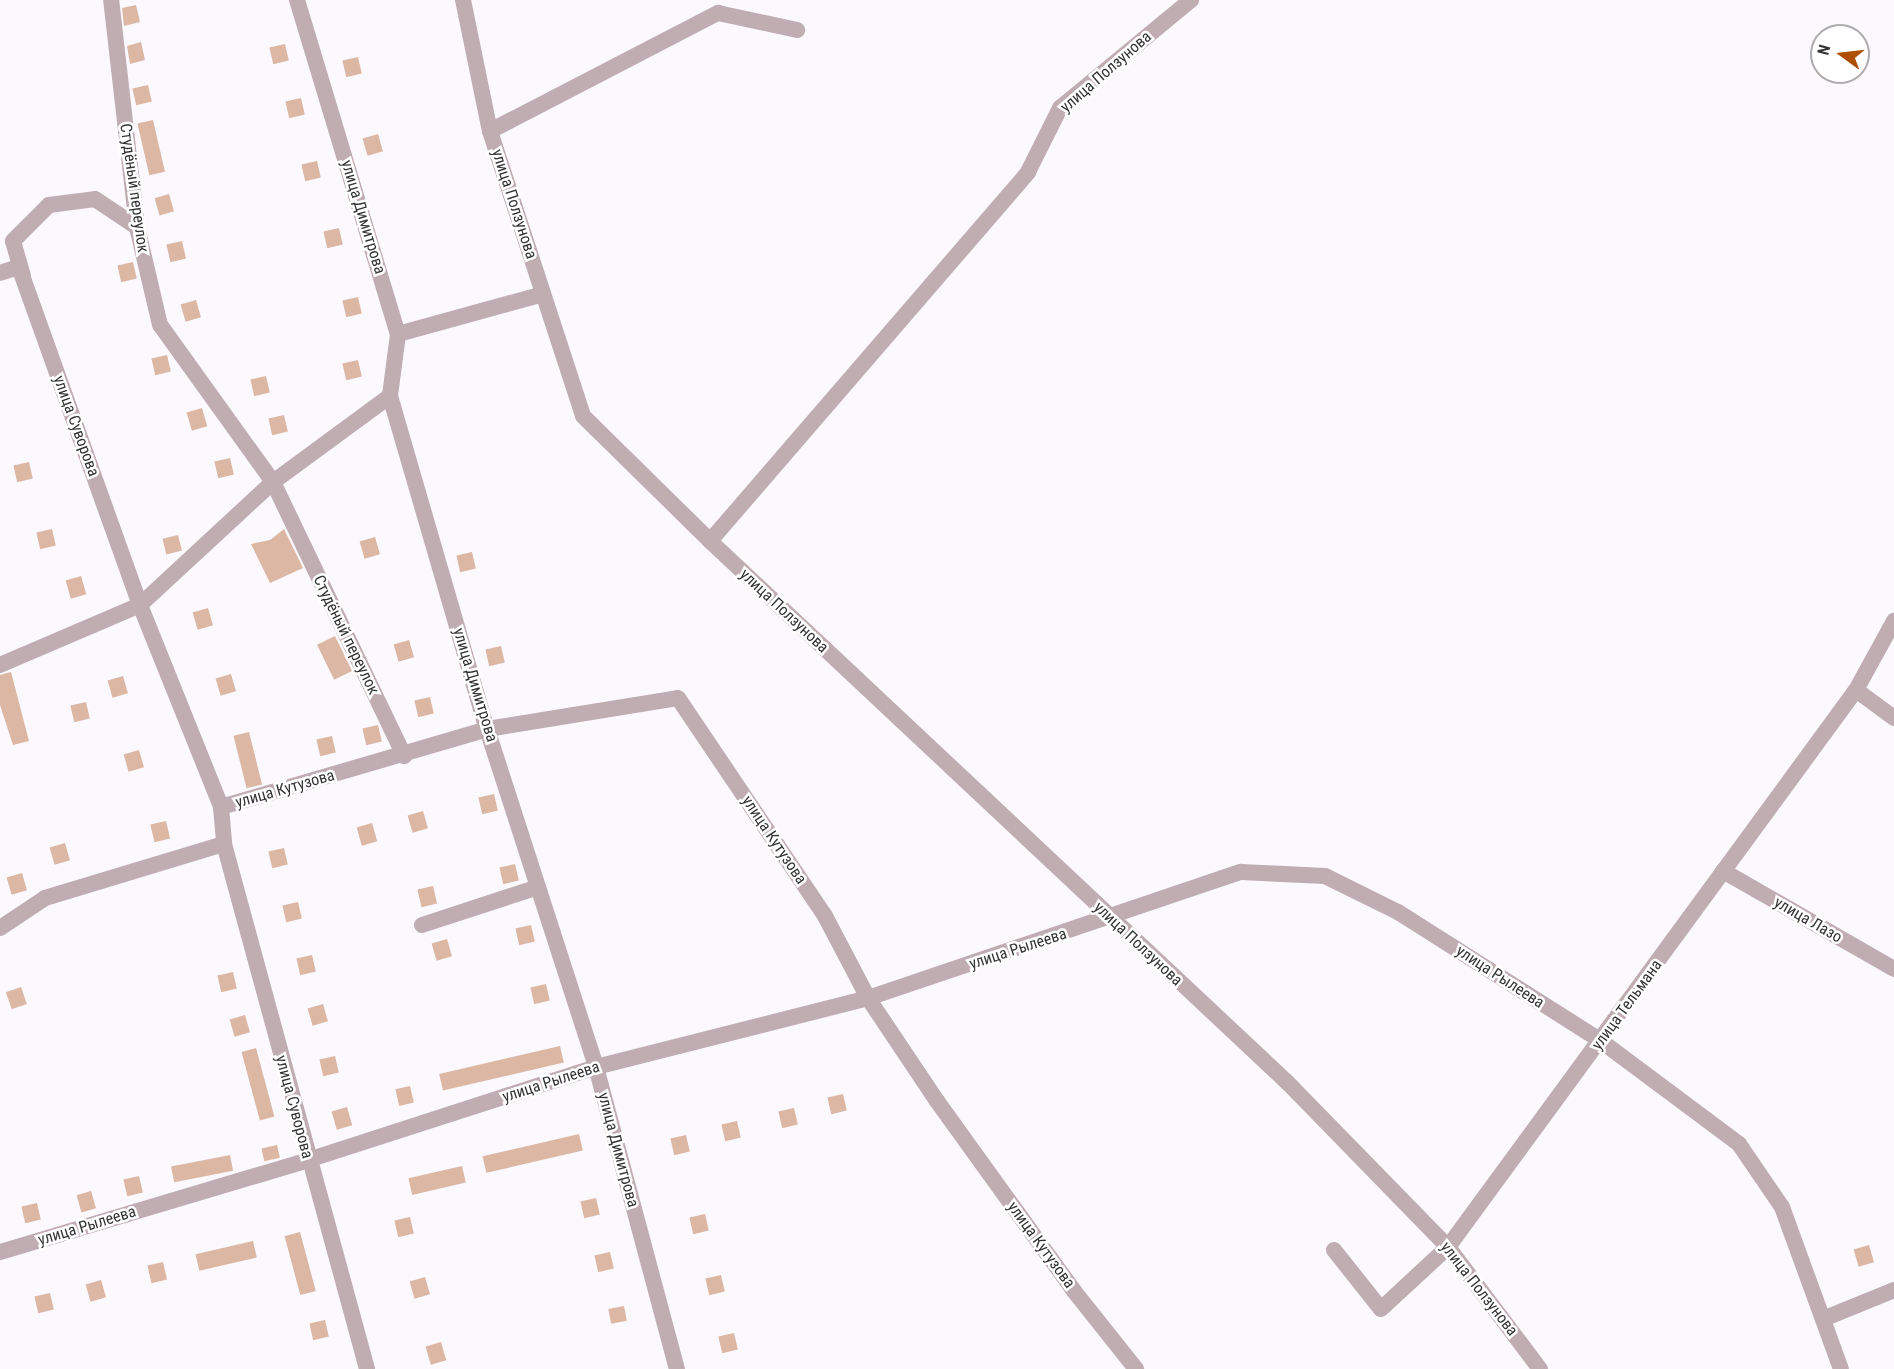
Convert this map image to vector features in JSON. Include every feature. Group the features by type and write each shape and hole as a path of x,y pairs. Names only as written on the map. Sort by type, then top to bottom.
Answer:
{"street":[{"name":"Студёный переулок","path":"111,0 137,227 160,325 273,482 404,756"},
{"name":"улица Димитрова","path":"297,0 398,334 390,396 487,729 596,1067 676,1369"},
{"name":"улица Ползунова","path":"463,0 490,131 583,416 711,541 1287,1082 1448,1247 1540,1369"},
{"name":"улица Ползунова","path":"711,541 1028,172 1060,108 1191,0"},
{"name":"улица Ползунова","path":"490,131 718,13 797,30"},
{"name":"улица Суворова","path":"137,227 95,199 49,205 14,241 25,283 140,605 221,807 224,844 308,1160 367,1369"},
{"path":"0,273 19,267 25,283"},
{"path":"398,334 543,294"},
{"path":"0,665 140,605 273,482 390,396"},
{"name":"улица Тельмана","path":"1334,1250 1381,1309 1448,1247 1856,690 1894,621"},
{"path":"1856,690 1894,718"},
{"name":"улица Кутузова","path":"221,807 404,756 487,729 678,698 825,916 868,998 1067,1281 1136,1369"},
{"path":"0,928 45,898 224,844"},
{"name":"улица Лазо","path":"1723,871 1894,969"},
{"name":"улица Рылеева","path":"0,1252 308,1160 596,1067 868,998 1241,872 1325,876 1398,912 1601,1041 1739,1144 1782,1207 1841,1369"},
{"path":"422,925 538,887"},
{"path":"1823,1319 1894,1290"}],"building":[{"path":"136,5 140,22 124,26 122,8"},
{"path":"141,42 145,60 130,64 127,46"},
{"path":"285,44 289,61 273,64 269,48"},
{"path":"358,57 362,74 346,77 342,61"},
{"path":"148,85 152,102 136,105 132,89"},
{"path":"301,98 305,115 289,118 285,102"},
{"path":"153,120 165,172 149,175 137,124"},
{"path":"378,134 383,151 368,156 363,138"},
{"path":"317,161 321,178 305,181 301,165"},
{"path":"169,194 174,211 160,215 155,198"},
{"path":"339,228 343,245 327,248 323,232"},
{"path":"182,241 186,259 170,262 166,245"},
{"path":"133,262 137,279 121,282 117,266"},
{"path":"358,297 362,314 346,317 342,301"},
{"path":"196,300 201,317 186,322 181,304"},
{"path":"167,355 171,372 155,375 151,359"},
{"path":"358,360 362,377 346,380 342,364"},
{"path":"266,376 270,393 254,396 250,380"},
{"path":"202,408 207,426 192,431 187,412"},
{"path":"284,415 288,432 272,435 268,419"},
{"path":"230,458 234,475 218,478 214,462"},
{"path":"29,462 33,479 17,482 13,466"},
{"path":"52,529 56,546 40,549 36,533"},
{"path":"284,529 303,568 270,583 251,544 270,540"},
{"path":"178,535 182,551 166,554 162,539"},
{"path":"375,537 380,554 365,559 360,541"},
{"path":"472,552 476,569 460,572 456,556"},
{"path":"81,576 86,594 71,599 66,580"},
{"path":"208,608 213,625 198,630 193,612"},
{"path":"335,636 352,671 334,680 317,645"},
{"path":"409,640 414,657 399,662 394,644"},
{"path":"501,646 505,663 489,666 485,650"},
{"path":"11,672 29,741 13,745 0,705 0,675"},
{"path":"231,674 236,691 221,696 216,678"},
{"path":"123,676 128,693 113,698 108,680"},
{"path":"430,697 434,714 418,717 414,701"},
{"path":"86,702 90,719 74,722 70,706"},
{"path":"378,725 382,742 366,745 362,729"},
{"path":"249,732 262,784 247,788 233,736"},
{"path":"332,736 336,753 320,756 316,740"},
{"path":"139,750 144,767 129,772 124,754"},
{"path":"494,794 498,811 482,814 478,798"},
{"path":"423,811 428,828 413,833 408,815"},
{"path":"166,821 170,839 154,842 150,825"},
{"path":"372,823 377,841 362,846 357,827"},
{"path":"65,843 70,860 55,865 50,847"},
{"path":"284,848 288,865 272,868 268,852"},
{"path":"515,864 519,881 503,884 499,868"},
{"path":"22,873 27,890 12,895 7,877"},
{"path":"433,886 437,904 421,907 417,890"},
{"path":"298,902 302,919 286,922 282,906"},
{"path":"531,925 535,942 519,945 515,929"},
{"path":"447,939 452,956 437,961 432,943"},
{"path":"312,955 316,972 300,975 296,959"},
{"path":"233,972 237,989 221,992 217,976"},
{"path":"546,984 550,1001 534,1004 530,988"},
{"path":"21,987 27,1004 12,1009 6,992"},
{"path":"323,1004 328,1021 313,1026 308,1008"},
{"path":"245,1015 250,1032 235,1037 230,1019"},
{"path":"560,1046 564,1063 443,1090 439,1074"},
{"path":"256,1048 274,1117 260,1120 242,1052"},
{"path":"335,1056 339,1073 323,1076 319,1060"},
{"path":"410,1086 414,1103 399,1106 395,1089"},
{"path":"843,1094 847,1111 831,1114 827,1098"},
{"path":"347,1107 352,1125 337,1130 332,1111"},
{"path":"794,1108 798,1125 782,1128 778,1112"},
{"path":"737,1121 741,1138 725,1141 721,1125"},
{"path":"579,1134 583,1151 486,1173 483,1156"},
{"path":"686,1135 690,1152 674,1155 670,1139"},
{"path":"277,1145 280,1158 264,1161 261,1149"},
{"path":"230,1155 233,1171 174,1182 171,1166"},
{"path":"462,1166 466,1183 412,1195 408,1178"},
{"path":"139,1176 143,1193 127,1196 123,1180"},
{"path":"91,1191 96,1208 82,1212 77,1195"},
{"path":"596,1198 600,1215 584,1218 580,1202"},
{"path":"37,1203 41,1220 25,1223 21,1207"},
{"path":"705,1214 709,1231 693,1234 689,1218"},
{"path":"410,1217 414,1234 398,1237 394,1221"},
{"path":"300,1232 316,1291 300,1295 285,1236"},
{"path":"253,1241 257,1258 199,1271 196,1254"},
{"path":"1869,1245 1874,1262 1859,1267 1854,1249"},
{"path":"610,1252 614,1269 598,1272 594,1256"},
{"path":"163,1262 167,1280 151,1283 147,1266"},
{"path":"721,1275 725,1292 709,1295 705,1279"},
{"path":"425,1277 430,1294 415,1299 410,1281"},
{"path":"101,1280 106,1297 91,1302 86,1284"},
{"path":"50,1293 54,1310 38,1313 34,1297"},
{"path":"624,1306 627,1321 611,1324 608,1309"},
{"path":"325,1320 329,1337 313,1340 309,1324"},
{"path":"734,1333 738,1350 722,1353 718,1337"},
{"path":"441,1342 446,1360 431,1365 426,1346"}]}
